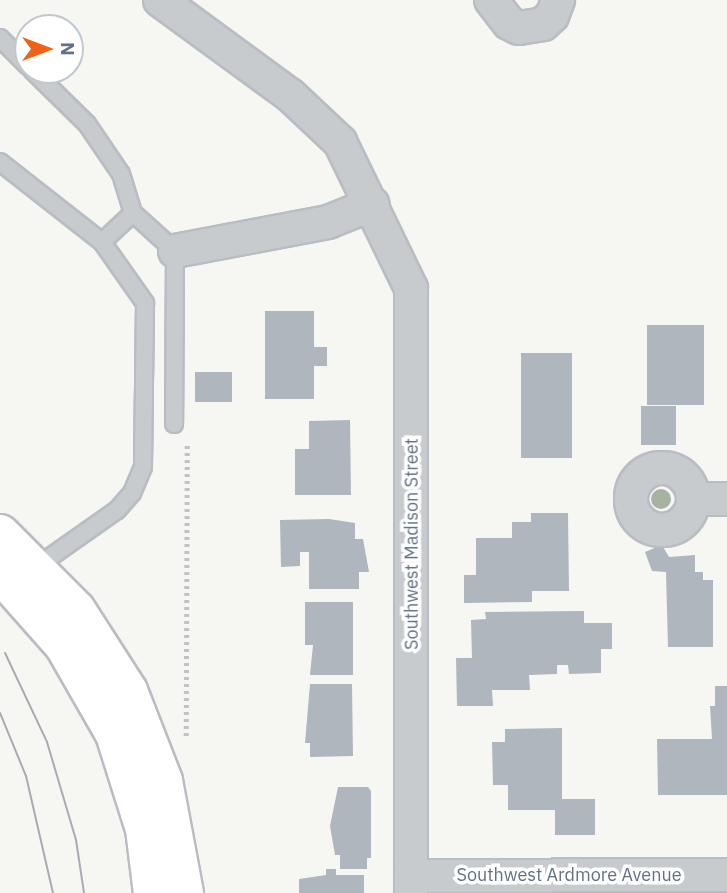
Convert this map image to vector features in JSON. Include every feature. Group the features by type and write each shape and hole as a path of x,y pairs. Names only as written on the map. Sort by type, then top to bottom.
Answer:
{"main road":[{"path":"0,534 18,570 115,734 145,829 153,893"},
{"path":"18,570 98,641 138,714 163,781 184,893"}],"street":[{"name":"Southwest Madison Street","path":"160,0 315,115 340,142 373,204 413,297 411,884"},
{"path":"491,0 509,23 519,28 543,24 552,16 558,0"},
{"path":"175,251 328,222 373,204"},
{"path":"693,499 727,499"},
{"name":"Southwest Ardmore Avenue","path":"411,884 727,875"}],"lane":[{"path":"0,38 14,52"},
{"path":"46,84 87,124 121,174 133,213 175,251 174,424"},
{"path":"0,162 102,243 145,303 143,467 132,493 117,510 18,570"},
{"path":"102,243 133,213"}],"path":[{"path":"174,424 187,437 186,750"}],"building":[{"path":"265,311 314,311 314,347 327,347 327,366 314,366 314,399 265,399"},
{"path":"647,325 704,325 704,405 647,405"},
{"path":"521,353 572,353 572,458 521,458"},
{"path":"195,372 232,372 232,402 195,402"},
{"path":"641,406 676,406 676,445 641,445"},
{"path":"350,420 351,495 295,495 295,449 309,449 309,421"},
{"path":"531,513 568,513 569,591 532,591 532,602 464,603 464,575 476,575 476,538 512,538 512,522 531,522"},
{"path":"329,519 355,523 355,539 363,539 369,572 359,572 359,589 309,589 309,552 300,552 300,566 281,567 280,520"},
{"path":"662,545 669,557 695,555 695,572 703,572 703,580 713,580 713,647 668,647 666,572 652,571 645,552"},
{"path":"305,602 353,602 353,675 310,675 313,645 305,645"},
{"path":"584,611 584,623 612,623 612,649 601,649 601,673 569,674 568,665 557,665 557,674 529,675 530,690 492,690 493,706 457,706 456,658 472,658 471,620 486,619 485,612"},
{"path":"310,684 352,684 353,756 310,757 310,743 305,743"},
{"path":"715,686 727,686 727,795 658,795 657,739 712,739 710,706 715,706"},
{"path":"562,728 562,799 595,799 595,835 555,835 555,810 508,810 508,785 493,785 492,742 505,742 505,729"},
{"path":"338,787 368,787 371,791 371,858 367,858 367,869 340,869 340,855 335,855 330,826"},
{"path":"326,869 336,869 336,875 364,875 364,893 299,893 299,879 326,875"}],"tram line":[{"path":"5,653 47,742 76,840 84,893"},
{"path":"0,713 26,776 53,893"}]}
